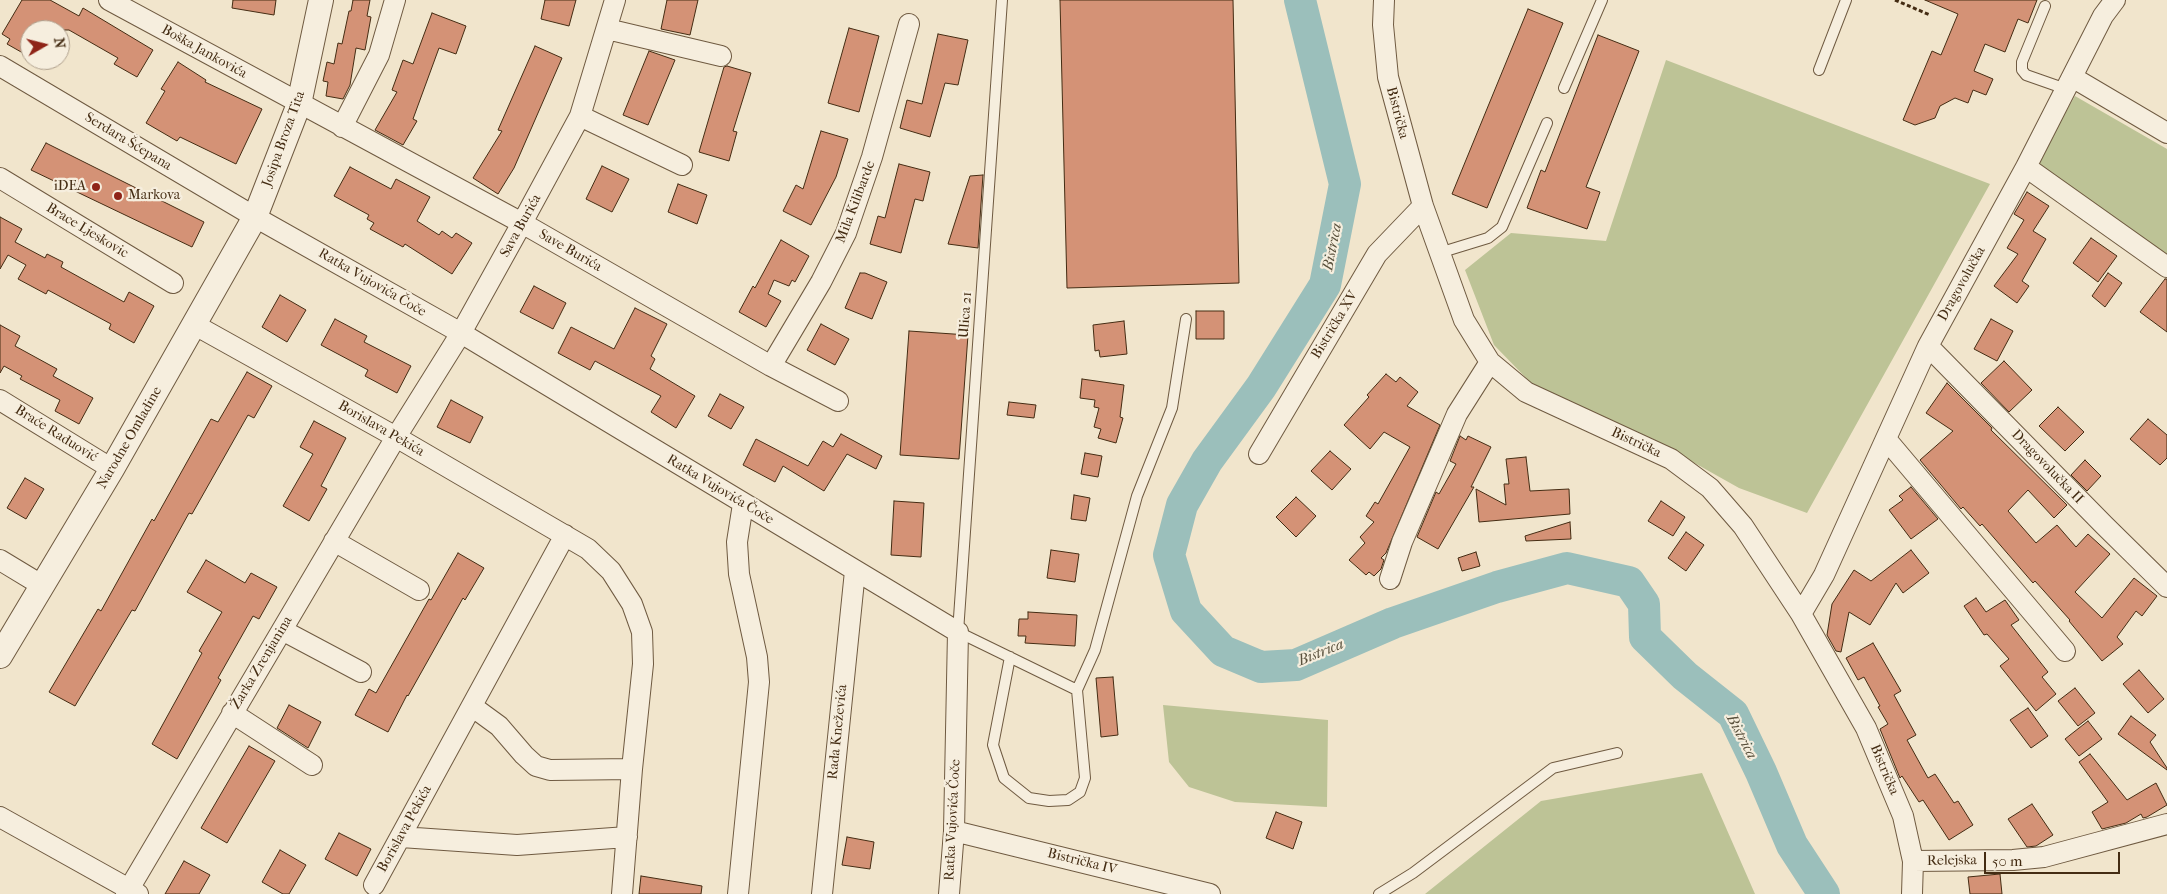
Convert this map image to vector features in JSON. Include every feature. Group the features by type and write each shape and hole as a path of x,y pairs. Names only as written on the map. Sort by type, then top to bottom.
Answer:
{"street":[{"name":"Boška Jankovića","path":"109,0 299,104"},
{"name":"Josipa Broza Tita","path":"255,217 299,104 321,0"},
{"path":"342,127 379,55 395,0"},
{"name":"Sava Burića","path":"396,437 461,334 580,116 615,0"},
{"name":"Bistrička","path":"1384,0 1383,25 1388,77 1423,206 1464,320 1490,362 1526,392 1671,459 1710,488 1743,526 1801,614 1866,728 1903,816 1913,861 1912,894"},
{"name":"Dragovolučka","path":"1801,614 1824,575 1928,346 2026,167 2103,16 2115,0"},
{"name":"Mila Kilibarde","path":"771,366 821,282 846,233 872,157 909,24"},
{"path":"607,29 720,56"},
{"name":"Serdara Šćepana","path":"0,66 255,217"},
{"path":"2069,83 2167,133"},
{"name":"Save Burića","path":"299,104 522,223 771,366 838,401"},
{"path":"580,116 682,166"},
{"path":"2026,167 2167,267"},
{"name":"Brace Ljeskovic","path":"0,178 173,283"},
{"name":"Bistrička XV","path":"1258,454 1377,254 1423,206"},
{"name":"Ratka Vujovića Čoče","path":"255,217 461,334 958,632 954,831 949,894"},
{"name":"Narodne Omladine","path":"0,656 112,469 255,217"},
{"name":"Borislava Pekića","path":"195,325 396,437 588,548 611,571 632,604 642,632 643,664 622,894"},
{"name":"Dragovolučka II","path":"1928,346 2167,586"},
{"path":"1390,579 1402,542 1456,414 1490,362"},
{"name":"Braće Raduović","path":"0,400 112,469"},
{"name":"Žarka Zrenjanina","path":"131,892 232,714 396,437"},
{"path":"1886,439 2065,651"},
{"path":"738,894 759,682 757,656 739,574 737,542 743,504"},
{"name":"Borislava Pekića","path":"374,885 565,535"},
{"path":"334,541 419,590"},
{"path":"0,560 43,586"},
{"name":"Rada Kneževića","path":"822,894 854,571"},
{"path":"1786,592 1824,575"},
{"path":"282,630 361,672"},
{"path":"472,707 499,726 536,766 550,770 632,769"},
{"path":"232,714 312,765"},
{"path":"0,817 131,892"},
{"name":"Relejska","path":"1913,861 2013,860 2044,857 2167,824"},
{"name":"Bistrička IV","path":"954,831 1210,894"},
{"path":"401,837 517,845 627,837"}],"lane":[{"name":"Ulica 21","path":"958,632 1002,0"},
{"path":"1564,88 1602,0"},
{"path":"1820,70 1846,0"},
{"path":"2045,6 2022,62 2022,70 2026,75 2069,83"},
{"path":"1439,253 1488,238 1502,226 1547,123"},
{"path":"1010,657 994,744 1004,778 1029,798 1049,801 1068,800 1080,792 1085,778 1077,690 1095,650 1137,496 1172,408 1186,319"},
{"path":"958,632 1077,690"},
{"path":"1379,894 1413,873 1553,768 1617,753"}],"path":[{"path":"1895,0 1930,15"}],"green space":[{"path":"1666,60 1990,184 1807,513 1739,488 1650,438 1532,384 1494,345 1465,270 1511,233 1606,241"},
{"path":"2075,96 2167,149 2167,255 2035,165"},
{"path":"1163,705 1328,720 1327,807 1235,802 1189,787 1169,762"},
{"path":"1702,773 1755,894 1425,894 1541,801"}],"building":[{"path":"22,0 50,0 79,16 83,8 153,50 137,77 114,64 118,58 70,31 70,20 20,20 20,51 7,44 10,39 2,34"},
{"path":"233,0 276,0 274,15 232,8"},
{"path":"353,0 370,0 367,16 371,17 365,50 356,48 350,85 343,99 326,96 328,82 323,81 327,62 334,64 338,43 342,44"},
{"path":"545,0 576,0 569,26 541,19"},
{"path":"667,0 698,0 690,35 661,29"},
{"path":"1060,0 1233,0 1239,283 1067,288"},
{"path":"1925,0 2037,0 2028,23 2018,19 2005,52 1985,44 1974,71 1993,79 1986,95 1973,90 1968,103 1955,98 1940,106 1935,118 1915,125 1903,120 1932,51 1941,55 1958,14"},
{"path":"1528,9 1563,23 1487,208 1452,194"},
{"path":"432,13 466,26 456,54 439,48 413,119 417,121 403,145 375,130 397,92 392,90 403,60 413,64"},
{"path":"849,28 879,36 859,112 828,103"},
{"path":"938,34 968,40 958,85 945,83 930,137 900,128 907,100 922,104"},
{"path":"1598,35 1639,51 1586,187 1600,192 1587,229 1527,208 1541,170 1545,172"},
{"path":"535,46 562,58 514,168 498,194 473,178 502,131 498,130"},
{"path":"649,51 675,60 648,125 623,115"},
{"path":"178,62 206,80 205,82 262,109 236,164 180,137 177,141 146,123 165,91 161,89"},
{"path":"727,66 751,73 733,131 737,132 729,161 699,152 724,67"},
{"path":"821,131 848,139 836,177 811,225 783,211 796,185 803,189"},
{"name":"Markova","path":"46,143 204,222 192,247 31,170"},
{"path":"899,164 930,172 923,201 915,199 901,253 870,244 878,216 885,218"},
{"path":"602,166 629,179 612,212 586,199"},
{"path":"350,167 391,189 396,179 430,197 417,221 439,235 442,231 452,238 456,233 472,243 452,274 405,244 403,247 370,229 374,223 367,219 369,215 334,196"},
{"path":"983,175 978,248 948,244 970,176"},
{"path":"678,184 707,195 697,224 668,212"},
{"path":"2027,192 2049,206 2033,231 2046,239 2022,281 2029,286 2017,303 1994,286 2018,254 2007,248 2024,220 2014,214"},
{"path":"0,217 22,229 15,242 45,258 47,254 63,262 61,267 124,302 129,292 154,306 134,343 109,329 111,324 48,290 46,294 18,279 26,265 8,255 0,269"},
{"path":"2091,238 2117,256 2098,282 2073,263"},
{"path":"781,240 809,256 795,282 792,280 789,286 774,280 768,294 781,301 766,327 739,312 753,286 755,288"},
{"path":"860,273 865,273 887,282 872,319 845,308"},
{"path":"2108,273 2122,283 2105,307 2092,296"},
{"path":"2165,279 2167,279 2167,332 2140,312"},
{"path":"534,286 566,303 553,329 520,312"},
{"path":"280,295 306,310 287,342 262,327"},
{"path":"635,308 667,324 651,356 655,359 650,369 695,396 676,428 651,412 661,396 595,361 590,370 558,353 571,327 614,349"},
{"path":"1196,311 1224,311 1224,339 1196,339"},
{"path":"335,319 367,336 364,342 411,366 397,393 365,376 368,370 321,345"},
{"path":"1991,319 2013,331 1997,361 1974,349"},
{"path":"1124,321 1127,354 1100,357 1099,350 1095,351 1093,325"},
{"path":"821,324 849,339 835,365 807,350"},
{"path":"0,325 20,336 15,346 57,369 53,376 93,398 79,424 55,411 60,400 20,379 22,376 4,366 0,373"},
{"path":"909,331 968,335 959,459 900,455"},
{"path":"2004,361 2032,390 2009,412 1981,383"},
{"path":"247,372 272,386 254,418 248,415 192,514 189,513 135,611 132,610 75,706 49,692 98,609 101,611 211,419 218,422"},
{"path":"1386,374 1396,382 1400,377 1418,392 1407,406 1440,425 1386,553 1381,558 1384,560 1381,569 1374,576 1369,572 1366,575 1349,560 1365,543 1360,537 1374,522 1366,516 1375,502 1378,504 1410,447 1384,432 1370,449 1344,425"},
{"path":"1082,379 1124,385 1120,417 1123,418 1116,443 1098,438 1101,429 1094,427 1099,408 1094,407 1095,400 1080,398"},
{"path":"1947,383 1992,428 1991,430 2067,505 2054,518 2028,490 2008,511 2036,543 2057,525 2076,547 2088,534 2110,554 2075,592 2102,618 2134,578 2157,596 2142,616 2136,611 2117,637 2123,644 2102,661 2070,620 2035,581 2033,583 1982,524 1980,526 1963,507 1961,509 1920,460 1953,431 1926,413"},
{"path":"720,394 744,407 731,429 708,416"},
{"path":"451,400 483,417 470,443 437,427"},
{"path":"1009,402 1036,405 1034,418 1007,415"},
{"path":"2058,407 2084,432 2065,451 2039,426"},
{"path":"2148,419 2167,435 2167,458 2160,465 2130,439"},
{"path":"314,421 346,438 321,486 327,489 309,521 283,506 313,454 300,447"},
{"path":"841,434 882,456 876,469 847,454 824,491 783,466 775,482 743,465 756,439 808,466 823,441 833,447"},
{"path":"1460,436 1466,440 1468,436 1491,447 1471,487 1474,487 1438,549 1417,537 1436,492 1439,494 1456,464 1450,461"},
{"path":"1330,451 1351,469 1332,490 1311,471"},
{"path":"1085,453 1102,456 1098,477 1081,474"},
{"path":"1526,457 1530,491 1569,489 1570,514 1479,522 1476,489 1506,505 1504,484 1509,484 1506,459"},
{"path":"2085,460 2101,476 2087,491 2071,475"},
{"path":"25,478 44,489 26,519 7,508"},
{"path":"1911,487 1938,519 1911,539 1889,510 1903,500 1899,496"},
{"path":"1074,495 1090,498 1086,521 1071,519"},
{"path":"1296,497 1316,516 1296,537 1276,517"},
{"path":"894,501 924,503 921,557 891,555"},
{"path":"1661,501 1685,517 1673,536 1648,521"},
{"path":"1570,522 1571,539 1526,541 1525,536"},
{"path":"1686,532 1704,545 1686,571 1668,558"},
{"path":"1051,550 1079,554 1075,582 1047,578"},
{"path":"1911,550 1929,573 1903,593 1896,583 1870,625 1849,612 1841,652 1836,651 1827,635 1832,604 1854,570 1871,581"},
{"path":"1476,552 1480,566 1462,571 1458,558"},
{"path":"458,553 484,568 465,600 463,598 388,732 355,715 369,689 376,693 429,599 431,600"},
{"path":"206,560 245,583 251,573 277,587 259,619 253,616 218,678 221,680 177,759 152,744 202,653 199,651 222,612 187,592"},
{"path":"1976,598 1986,612 2005,600 2019,620 2011,625 2048,672 2042,677 2056,694 2036,711 2000,666 2009,659 1987,634 1984,635 1964,606"},
{"path":"1028,612 1077,615 1075,646 1025,643 1026,636 1018,636 1019,619 1028,619"},
{"path":"1873,643 1901,691 1894,695 1916,735 1907,740 1928,778 1935,774 1954,803 1958,801 1973,825 1949,840 1923,800 1919,802 1902,776 1900,778 1880,729 1888,724 1878,707 1880,706 1864,677 1858,680 1846,658"},
{"path":"2139,670 2164,699 2148,713 2123,684"},
{"path":"1113,677 1118,735 1101,737 1096,678"},
{"path":"2075,688 2095,713 2078,726 2058,701"},
{"path":"289,705 321,722 308,748 277,728"},
{"path":"2028,708 2048,736 2031,748 2010,720"},
{"path":"2131,716 2156,735 2150,742 2167,770 2118,734"},
{"path":"2088,721 2102,739 2079,756 2065,739"},
{"path":"249,746 275,761 227,843 201,828"},
{"path":"2090,754 2127,800 2156,783 2167,805 2147,817 2143,818 2141,814 2126,823 2102,829 2092,812 2108,802 2079,762"},
{"path":"2032,804 2053,835 2036,846 2027,847 2008,819"},
{"path":"1276,812 1302,822 1293,849 1266,838"},
{"path":"339,833 371,849 357,876 325,859"},
{"path":"847,837 874,842 870,869 842,865"},
{"path":"280,850 306,865 289,894 283,894 262,882"},
{"path":"184,861 210,875 199,894 165,894"},
{"path":"2000,874 2002,894 1970,894 1968,877"},
{"path":"641,876 702,886 701,894 639,894"}],"waterway":[{"name":"Bistrica","path":"1300,0 1345,184 1325,285 1261,387 1207,461 1182,505 1169,555 1186,611 1223,651 1261,667 1296,665 1393,623 1497,587 1567,568 1629,582 1644,604 1645,637 1685,676 1733,714 1761,772 1792,845 1824,894"}],"place":[{"name":"iDEA","path":"96,187"},
{"name":"Markova","path":"118,196"}]}
